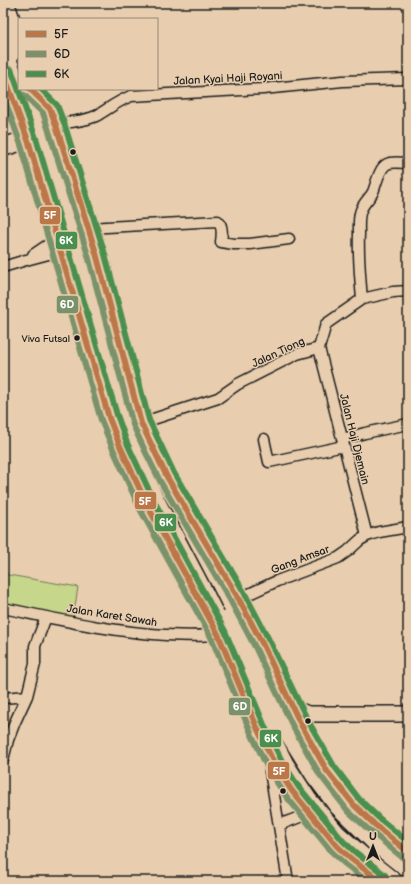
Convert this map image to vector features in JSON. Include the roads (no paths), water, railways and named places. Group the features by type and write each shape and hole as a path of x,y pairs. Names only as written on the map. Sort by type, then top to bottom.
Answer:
{"main road":[{"path":"6,3 18,38"},
{"path":"3,30 28,139 109,418 116,436 147,505 218,634 267,750 275,765 292,791 337,846 380,881"},
{"path":"3,45 18,86"},
{"path":"19,90 42,152 96,254"},
{"path":"24,90 41,134 52,170 114,400 134,457 193,569 265,724 285,763 309,800 337,833 369,862 394,881"},
{"path":"31,90 50,109 56,124 96,254 141,423 153,449 167,477 262,643 306,736 327,771 354,805 374,824 408,852"},
{"path":"36,90 56,146 122,388 133,425 144,454 287,732 315,777 338,806 379,847 408,870"},
{"path":"101,390 107,398 112,399 126,393 132,388"},
{"path":"116,436 115,427 118,424 125,422 141,423"},
{"path":"350,858 351,839 353,833 365,825 374,824"}],"street":[{"path":"11,3 18,23"},
{"name":"Jalan Kyai Haji Royani","path":"56,124 76,122 95,116 119,101 131,96 263,89 343,81 408,79"},
{"path":"43,90 50,109"},
{"path":"3,143 28,139"},
{"path":"3,151 28,139"},
{"path":"362,299 358,253 360,215 364,203 373,192 385,165 394,163 408,163"},
{"path":"88,228 218,220 221,223 221,242 250,244 289,239"},
{"path":"3,267 56,252 60,246"},
{"name":"Jalan Tiong","path":"141,423 218,398 238,384 297,354 319,348 326,324 362,299 393,292 408,291"},
{"name":"Jalan Haji Djemain","path":"319,348 367,536"},
{"path":"264,439 268,462 343,443 365,433 408,424"},
{"path":"367,536 379,532 408,527"},
{"name":"Gang Amsar","path":"238,599 277,581 338,558 367,536"},
{"name":"Jalan Karet Sawah","path":"3,608 121,631 145,634 204,636 218,634"},
{"path":"3,760 8,740 27,696 35,664 35,646 46,617"},
{"path":"3,698 27,696"},
{"path":"293,708 308,714 408,714"},
{"path":"306,736 313,722 321,714"},
{"path":"267,750 288,881"},
{"path":"279,825 310,813"}],"place":[{"name":"Viva Futsal","path":"77,338"}]}
